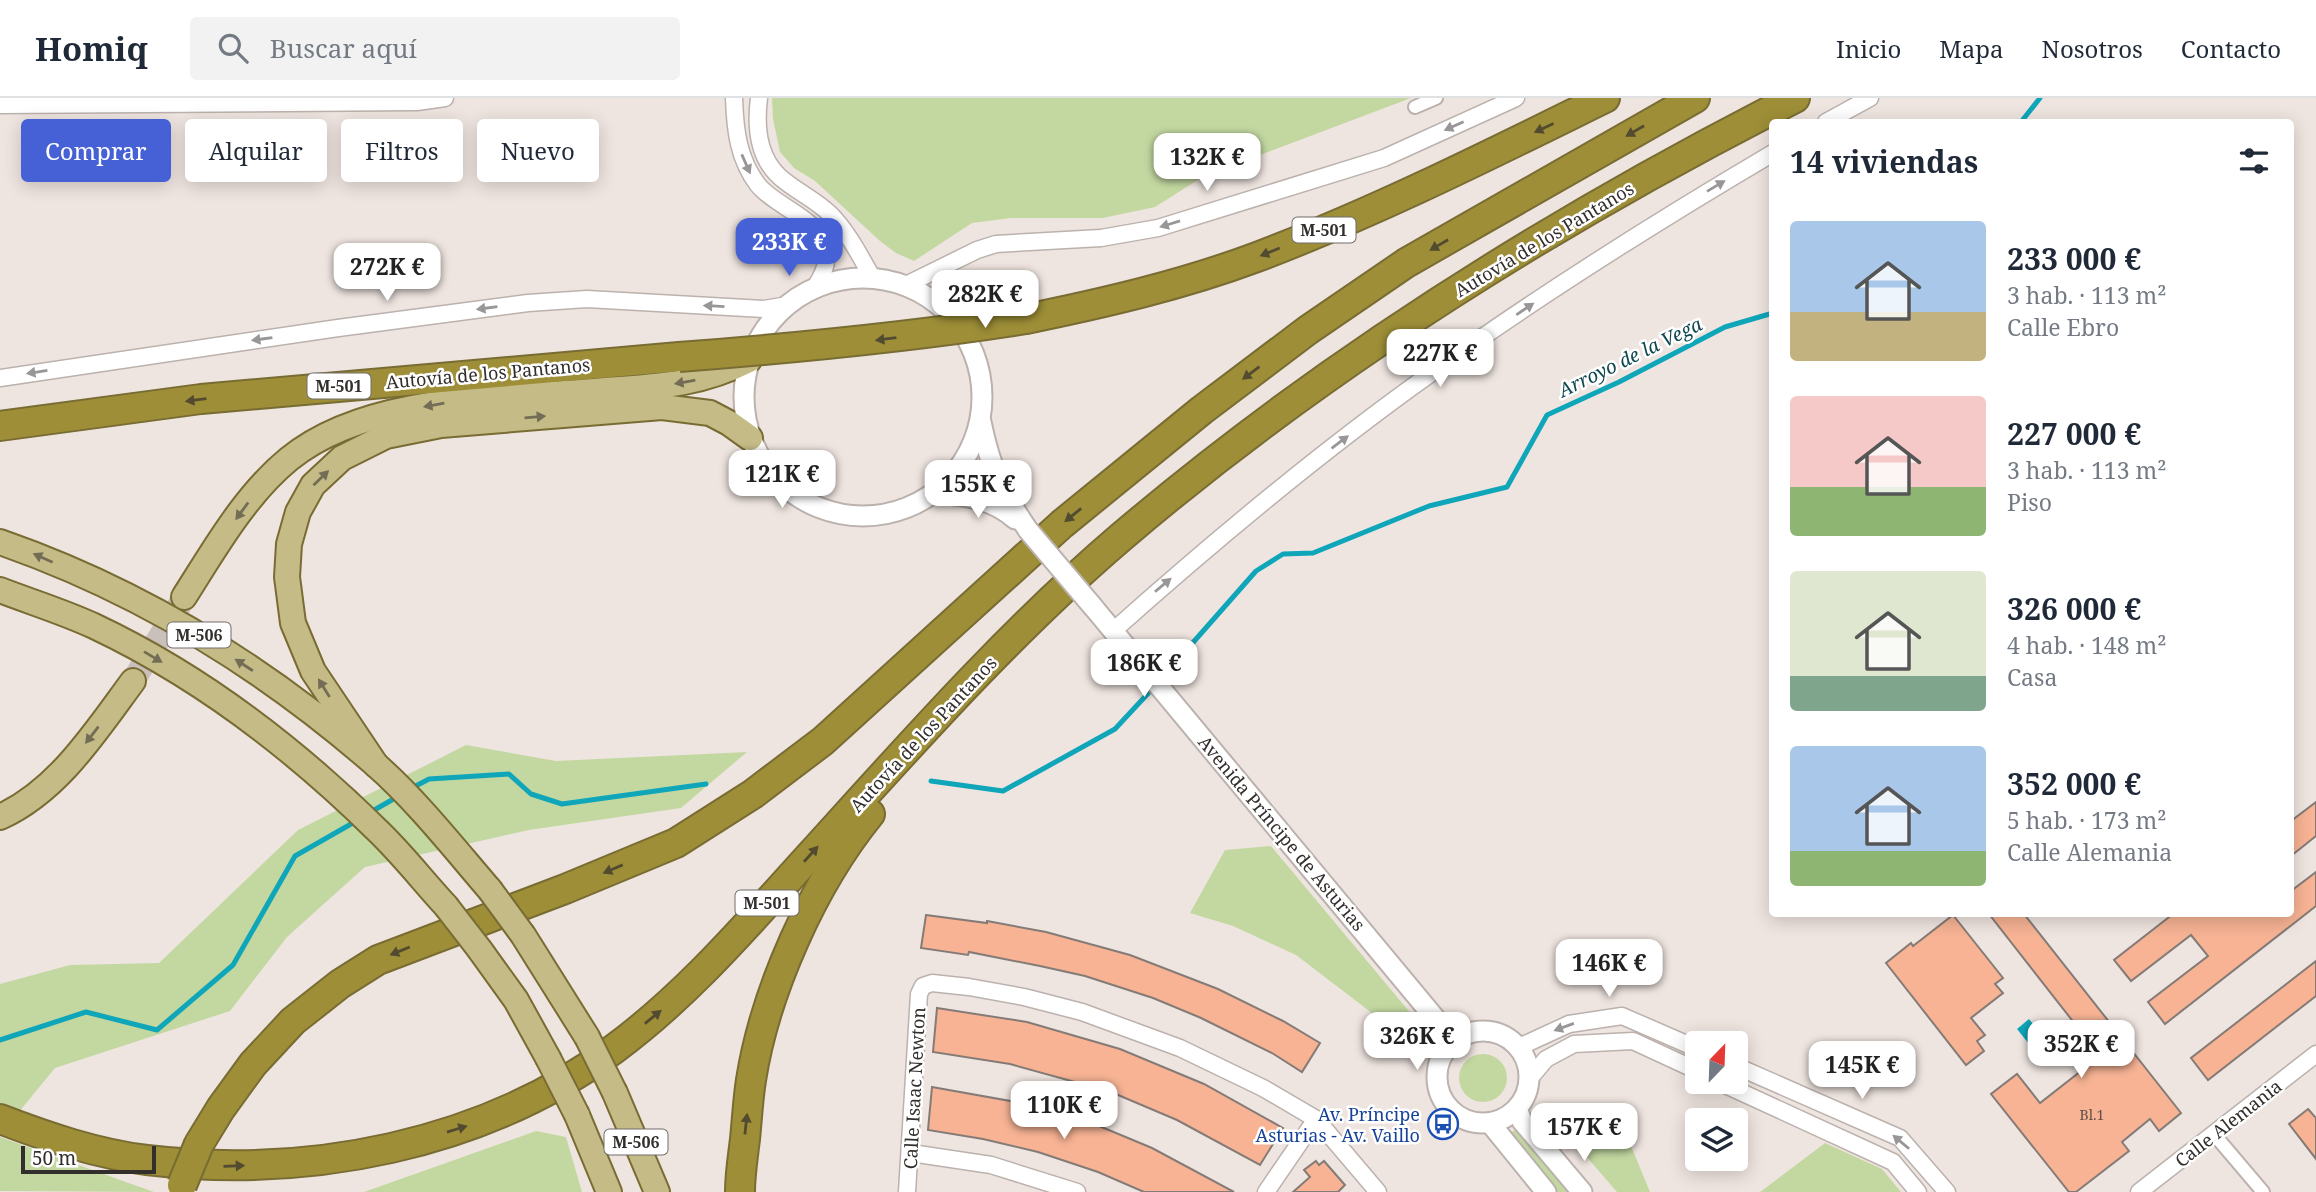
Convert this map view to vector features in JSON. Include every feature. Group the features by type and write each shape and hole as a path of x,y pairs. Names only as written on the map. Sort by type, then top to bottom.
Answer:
{"highway":[{"name":"Autovía de los Pantanos","path":"0,426 215,398 819,346 1026,319 1127,298 1255,258 1355,218 1605,98"},
{"path":"181,1188 199,1144 253,1064 293,1021 341,984 378,960 565,889 676,843 753,794 823,741 1062,524 1202,410 1308,330 1406,263 1695,98"},
{"name":"Autovía de los Pantanos","path":"0,1119 38,1133 142,1159 221,1166 286,1164 334,1160 404,1146 474,1124 546,1093 612,1051 670,1004 719,956 873,786 1037,614 1118,540 1243,438 1398,327 1574,217 1795,98"},
{"path":"740,1192 751,1080 766,1015 813,901 849,840 975,696 1015,647 1037,614"}],"main road":[{"path":"184,597 254,495 288,460 313,442 364,419 437,403 679,384 725,372 749,360"},
{"path":"376,765 313,671 293,623 287,577 289,544 298,512 313,485 342,458 386,436 441,425 662,407 710,413 750,438"},
{"name":"M-506","path":"0,542 153,608 271,682 376,765 426,816 490,890 523,935 587,1037 615,1093 657,1192"},
{"name":"M-506","path":"0,590 92,625 139,649 217,696 334,789 380,832 446,906 516,1000 577,1115 610,1192"},
{"path":"0,606 44,621 92,625"},
{"path":"0,817 21,808 69,764 133,681"}],"street":[{"path":"0,105 417,102 445,98"},
{"path":"734,98 735,130 744,161 751,174 760,188 817,230 825,245 827,262 816,286"},
{"path":"759,98 756,121 758,140 768,163 783,180 831,215 849,236 872,277"},
{"path":"1415,107 1436,98"},
{"path":"906,285 977,250 996,244 1101,238 1171,223 1384,158 1516,98"},
{"path":"1832,119 1870,98"},
{"path":"1113,631 1157,590 1304,469 1429,374 1566,280 1769,155"},
{"path":"0,378 528,303 587,299 764,309 782,306 816,286 844,278 872,277 906,285 935,301 959,325 975,355 983,388 981,421 956,473 935,493 911,507 885,515 854,516 824,510 791,492 772,475 750,438 744,411 744,384 749,360 760,335 782,306"},
{"name":"Avenida Príncipe de Asturias","path":"981,421 994,474 1004,495 1028,530 1454,1041"},
{"name":"Avenida Príncipe de Asturias","path":"935,493 984,501 1004,509 1028,530"},
{"name":"Calle Isaac Newton","path":"907,1192 919,994 923,986 932,983 1024,997 1126,1026 1219,1066 1316,1119"},
{"path":"1518,1047 1569,1024 1622,1016 1685,1043"},
{"path":"1495,1032 1518,1047 1528,1066 1530,1078 1528,1090 1517,1109 1503,1119 1490,1123 1475,1123 1461,1118 1449,1108 1440,1095 1438,1066 1444,1052 1454,1041 1466,1034 1495,1032"},
{"path":"1530,1078 1546,1059 1574,1044 1633,1041 1685,1066"},
{"name":"Calle Alemania","path":"2139,1192 2316,1054"},
{"path":"1748,1071 1900,1138 1947,1192"},
{"path":"1745,1094 1893,1162 1918,1192"},
{"path":"1517,1109 1522,1121 1582,1192"},
{"path":"1266,1192 1316,1119 1378,1192"},
{"path":"1490,1123 1546,1192"},
{"path":"2213,1133 2263,1192"},
{"path":"911,1153 991,1165 1077,1192"}],"green space":[{"path":"772,98 1411,98 1204,176 1155,207 1103,218 1011,218 972,223 914,261 896,253 880,241 815,181 794,168 780,152"},
{"path":"466,745 556,761 747,752 681,808 529,830 365,867 287,937 230,1011 55,1068 0,1135 0,984 70,965 159,963 298,830"},
{"path":"1271,846 1428,1034 1405,1032 1385,1023 1296,955 1233,926 1190,913 1225,850"},
{"path":"1483,1054 1500,1061 1507,1078 1500,1095 1483,1102 1466,1095 1459,1078 1466,1061"},
{"path":"1572,1118 1612,1118 1629,1141 1650,1192 1617,1192 1560,1126"},
{"path":"1519,1127 1572,1192 1556,1192 1509,1134"},
{"path":"536,1131 566,1137 582,1192 364,1192"},
{"path":"0,1137 154,1192 0,1191"},
{"path":"1825,1143 1882,1169 1901,1192 1760,1192"}],"water":[{"path":"2029,1019 2049,1044 2037,1054 2017,1029"}],"building":[{"path":"2316,802 2316,836 2294,854 2294,819"},
{"path":"2316,872 2316,906 2165,1024 2148,1002 2208,956 2191,935 2131,981 2114,960 2169,917 2294,917 2294,889"},
{"path":"926,915 987,921 1046,932 1130,955 1218,989 1283,1021 1320,1043 1302,1072 1272,1053 1153,998 1085,976 1040,966 969,952 968,955 921,948"},
{"path":"1950,917 1955,917 2003,978 1995,984 2003,993 1971,1018 1985,1035 1977,1041 1984,1051 1966,1065 1886,963 1911,943 1913,946"},
{"path":"1991,917 2026,917 2181,1113 2159,1131 2150,1119 2122,1142 2129,1151 2076,1192 2069,1192 1991,1094 2017,1074 2040,1103 2100,1056"},
{"path":"2316,961 2316,996 2208,1080 2191,1058"},
{"path":"937,1008 1027,1022 1120,1049 1204,1084 1283,1128 1260,1165 1177,1120 1111,1092 1010,1064 933,1052"},
{"path":"932,1087 1027,1104 1092,1123 1152,1148 1234,1192 1144,1192 1098,1172 1038,1152 928,1130"},
{"path":"2308,1109 2316,1118 2316,1159 2289,1124"},
{"path":"1316,1161 1319,1165 1324,1161 1345,1185 1338,1192 1293,1192 1310,1177 1304,1170"}],"waterway":[{"name":"Arroyo de la Vega","path":"2023,119 2040,98"},
{"name":"Arroyo de la Vega","path":"1160,680 1256,571 1283,554 1313,553 1429,506 1507,487 1547,415 1619,382 1725,327 1769,314"},
{"name":"Arroyo de la Vega","path":"931,781 1003,791 1115,729 1154,687"},
{"path":"412,788 429,779 509,774 531,794 562,804 706,784"},
{"path":"369,813 397,797"},
{"path":"0,1040 86,1012 157,1030 233,965 295,856 358,820"}],"tunnel":[{"path":"133,681 182,601"}],"place":[{"name":"Av. Príncipe Asturias - Av. Vaillo","path":"1443,1124"}]}
